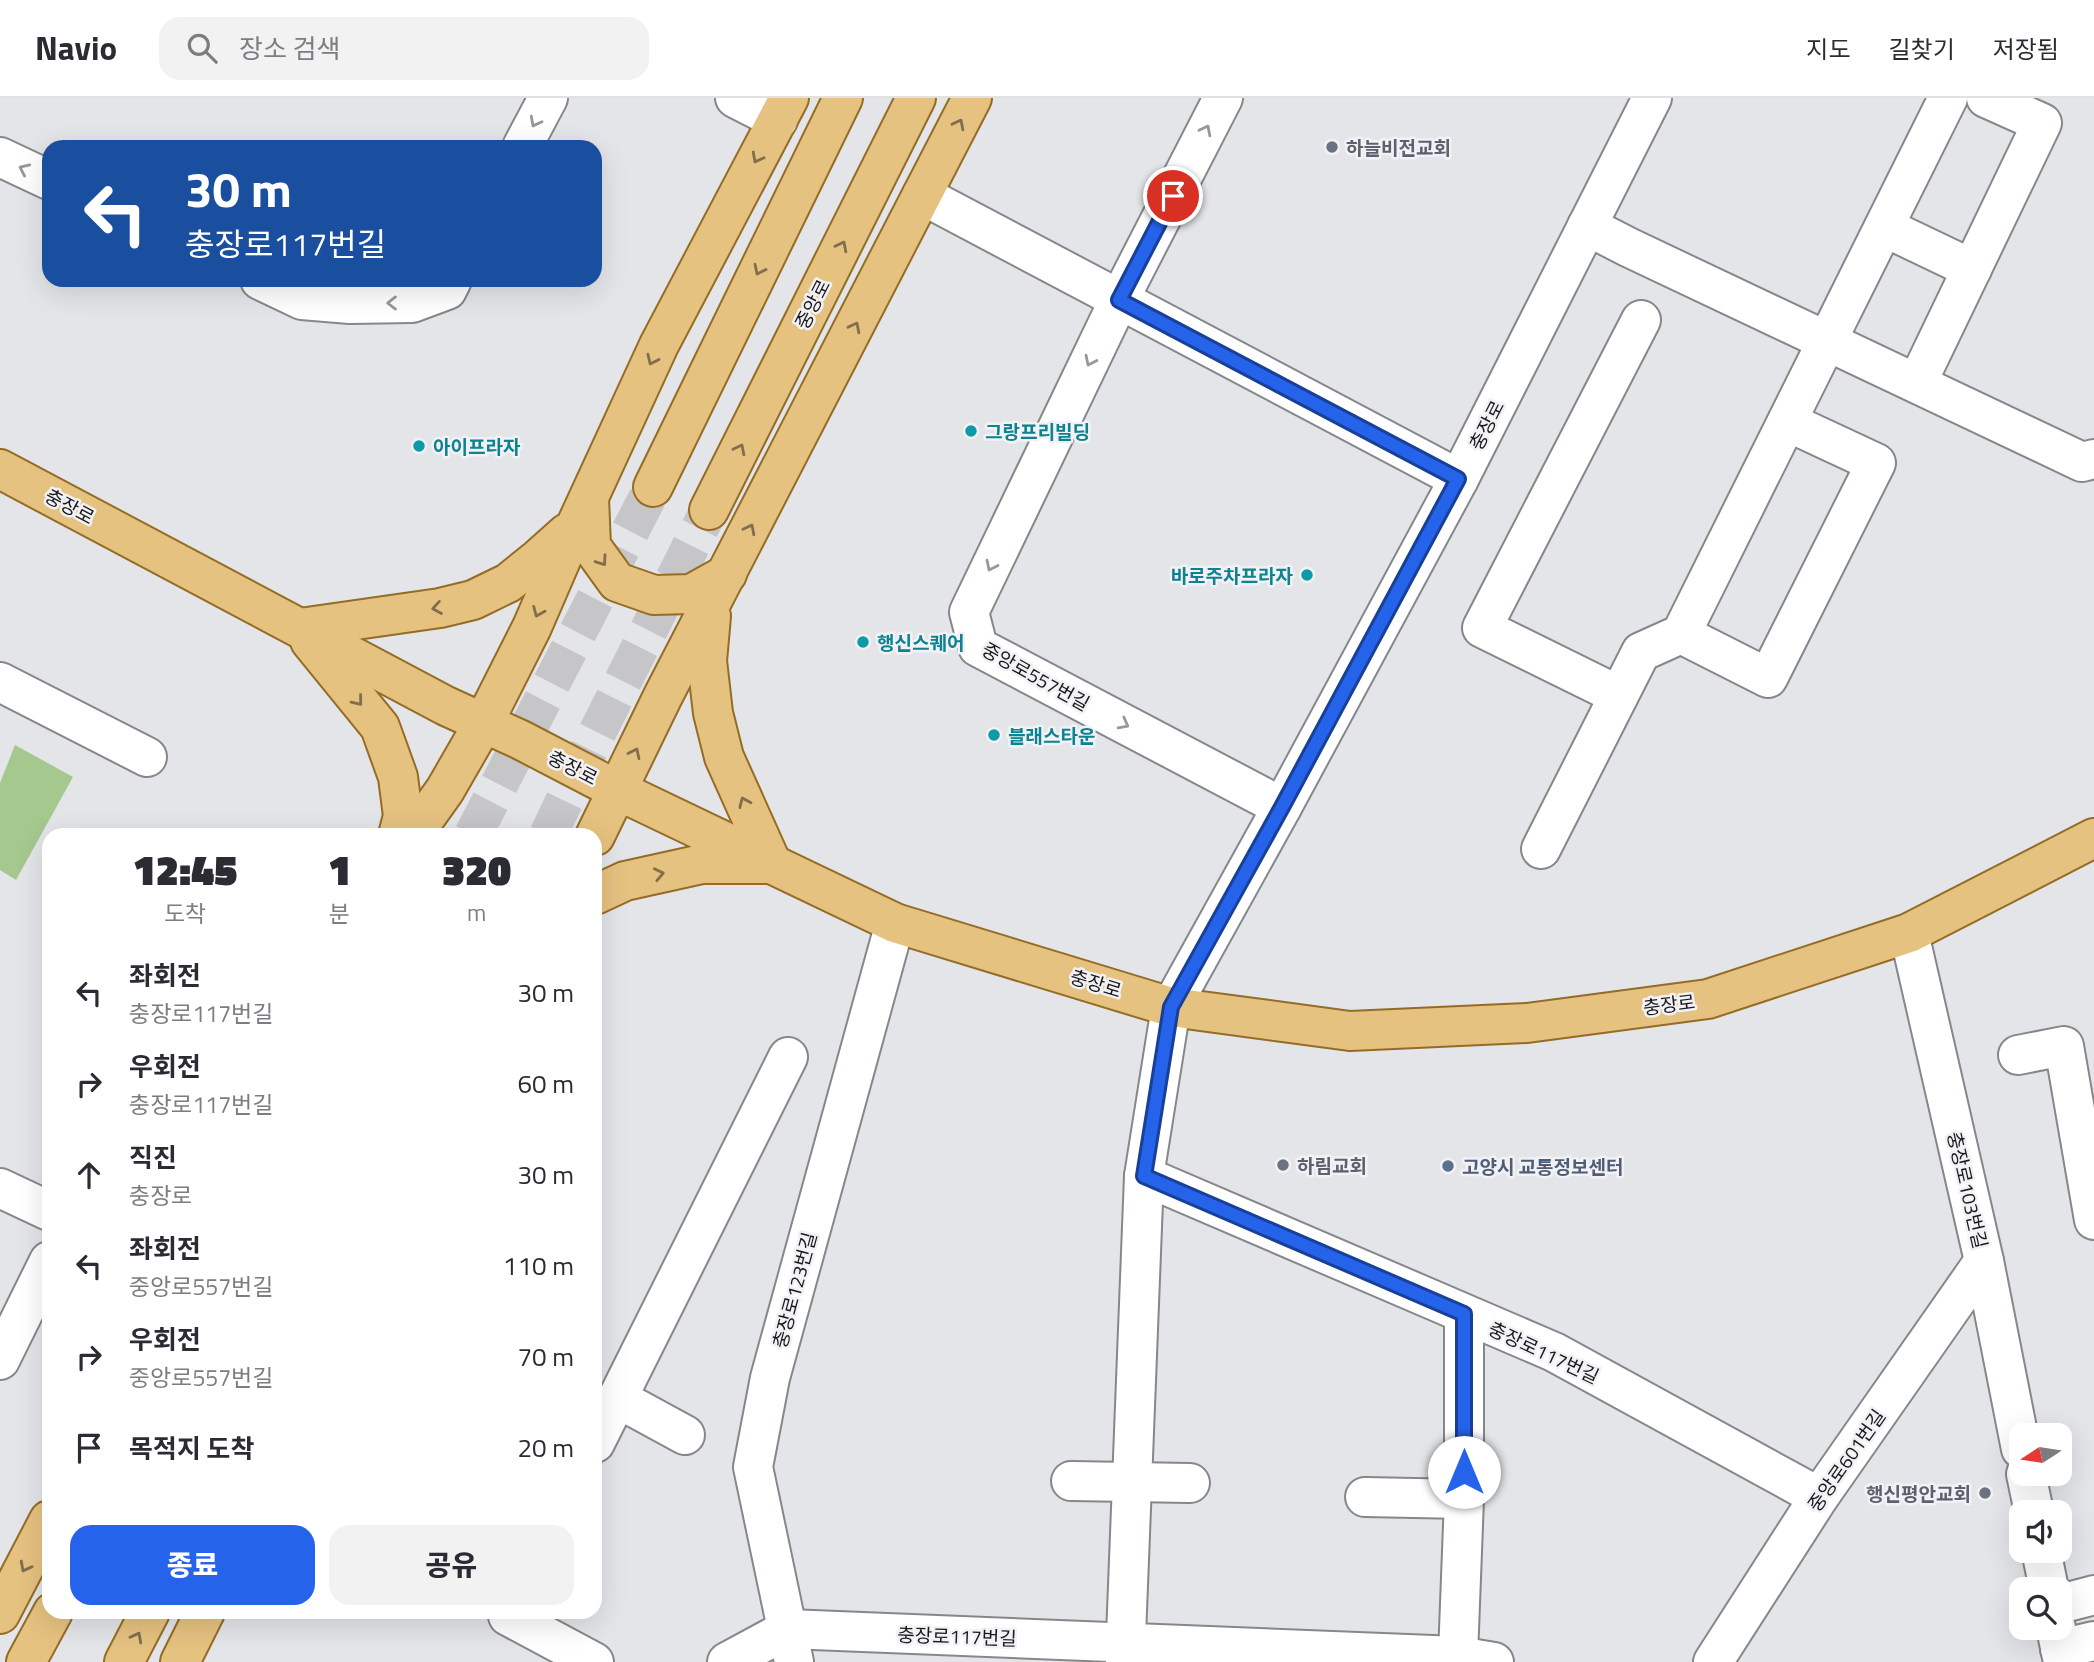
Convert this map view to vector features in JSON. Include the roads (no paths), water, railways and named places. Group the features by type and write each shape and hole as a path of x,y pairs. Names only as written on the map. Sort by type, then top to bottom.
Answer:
{"main road":[{"path":"653,488 843,98"},
{"name":"중앙로","path":"709,510 916,98"},
{"path":"599,828 663,696 972,98"},
{"path":"418,828 445,790 483,724 532,627 659,345 783,109"},
{"name":"충장로","path":"0,469 483,724 521,740 618,790 895,923 1171,1007 1350,1031 1527,1023 1708,999 1909,933 2094,838"},
{"path":"583,510 591,546 617,582 654,595 691,594 719,589"},
{"path":"300,628 440,608 473,600 508,583 539,558 583,510"},
{"path":"602,892 625,881 702,864 772,864 724,757 713,713 707,661 719,589"},
{"path":"300,628 380,727 398,777 403,817 400,828"},
{"path":"0,1614 42,1533"},
{"path":"26,1662 49,1619"},
{"path":"124,1662 146,1619"},
{"path":"180,1662 202,1619"}],"street":[{"path":"526,140 548,98"},
{"path":"735,98 783,109"},
{"name":"중앙로557번길","path":"1223,98 1119,300 969,612 978,647 1282,807"},
{"name":"충장로","path":"1171,1007 1458,479 1652,98"},
{"path":"1541,849 1641,652 1681,634 1948,98"},
{"path":"1917,383 2042,123 1986,98"},
{"path":"0,157 42,177"},
{"path":"922,195 1458,479"},
{"path":"1587,226 2082,462 2094,459"},
{"path":"1884,227 1972,269"},
{"path":"275,287 302,300 350,304 412,303 447,290 448,287"},
{"path":"1618,695 1482,628 1641,320"},
{"path":"1681,634 1768,678 1877,463 1788,422"},
{"path":"0,682 147,757"},
{"name":"충장로123번길","path":"791,1646 753,1466 770,1378 895,923"},
{"name":"충장로103번길","path":"1909,933 1984,1261 2016,1423"},
{"path":"1125,1652 1144,1176 1171,1007"},
{"path":"2018,1055 2064,1046 2094,1220"},
{"path":"602,1429 788,1057"},
{"name":"충장로117번길","path":"1144,1176 1553,1352 1819,1497"},
{"path":"0,1188 42,1208"},
{"name":"중앙로601번길","path":"1713,1662 1819,1497 1984,1261"},
{"path":"0,1360 42,1275"},
{"path":"1464,1314 1464,1499 1476,1659"},
{"path":"618,1398 685,1435"},
{"path":"1071,1481 1190,1483"},
{"path":"1365,1497 1464,1499"},
{"path":"2072,1601 2094,1595"},
{"path":"514,1619 594,1662"},
{"path":"727,1662 791,1646"},
{"name":"충장로117번길","path":"791,1646 1476,1659"}],"tunnel":[{"path":"477,828 653,487"},
{"path":"551,828 709,510"}],"place":[{"name":"하늘비전교회","path":"1332,147"},
{"name":"그랑프리빌딩","path":"971,431"},
{"name":"아이프라자","path":"419,446"},
{"name":"바로주차프라자","path":"1307,575"},
{"name":"행신스퀘어","path":"863,642"},
{"name":"블래스타운","path":"994,735"},
{"name":"하림교회","path":"1283,1165"},
{"name":"고양시 교통정보센터","path":"1448,1166"},
{"name":"행신평안교회","path":"1985,1493"}]}
